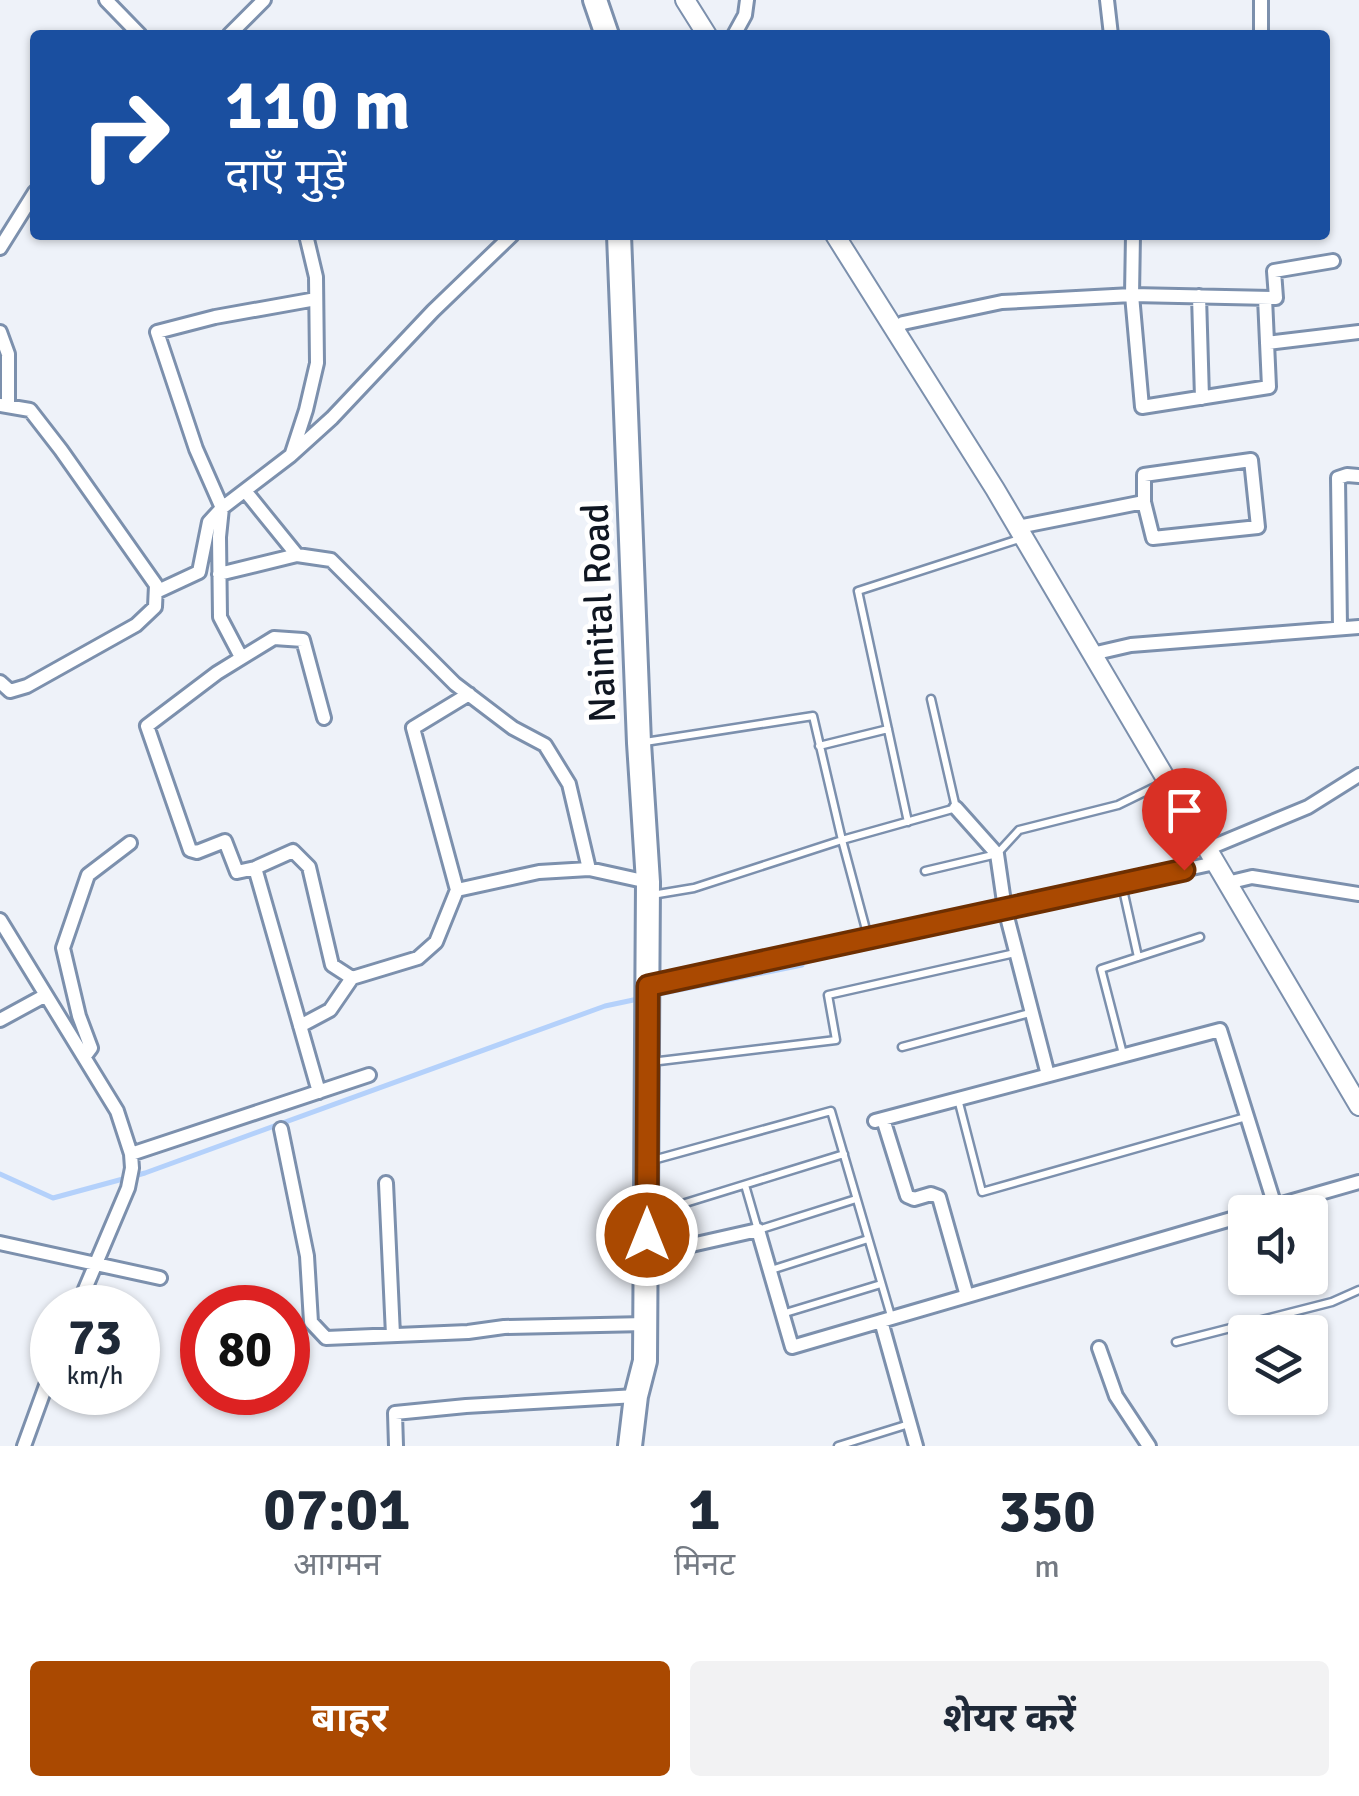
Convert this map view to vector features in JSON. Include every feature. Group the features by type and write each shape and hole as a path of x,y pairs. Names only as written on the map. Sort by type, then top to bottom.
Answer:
{"highway":[{"path":"595,0 605,30"},
{"name":"Nainital Road","path":"620,240 648,889 645,1361 630,1446"}],"main road":[{"path":"685,0 705,30"},
{"path":"838,240 1020,532 1359,1106"}],"street":[{"path":"106,0 135,30"},
{"path":"234,30 264,0"},
{"path":"737,30 747,0"},
{"path":"1106,0 1110,30"},
{"path":"1260,0 1261,30"},
{"path":"0,248 30,200"},
{"path":"290,456 317,363 316,277 307,240"},
{"path":"156,592 199,572 209,522 332,418 507,240"},
{"path":"1133,240 1132,294 1142,408 1269,387 1265,298"},
{"path":"894,329 903,323 1002,302 1132,294 1276,298 1274,271 1333,261"},
{"path":"1198,296 1202,398"},
{"path":"241,657 220,617 222,508 196,449 157,332 316,299"},
{"path":"0,332 8,354 4,405 30,410 156,585 155,607 136,626 27,686 10,691 0,682"},
{"path":"1267,342 1359,332"},
{"path":"1251,460 1258,527 1153,538 1144,502 1144,475 1251,460"},
{"path":"1340,627 1338,478 1359,476"},
{"path":"246,492 297,555"},
{"path":"1020,532 1144,502"},
{"path":"220,574 297,555 331,560 455,684 513,728 545,746 569,784 590,869"},
{"path":"1092,654 1131,645 1359,627"},
{"path":"324,718 303,640 274,638 241,657 147,726 190,850 198,852 225,840 236,872 293,851 308,867 332,966 352,978"},
{"path":"300,1026 330,1010 352,978 418,958 436,942 457,890 414,728 468,694"},
{"path":"647,993 868,938 1122,884 1211,856 1308,807 1359,775"},
{"path":"956,808 997,854 1004,908 1048,1076"},
{"path":"84,1056 91,1048 63,948 88,875 130,843"},
{"path":"254,868 319,1092"},
{"path":"457,890 539,872 590,869 648,889"},
{"path":"1227,884 1252,877 1359,894"},
{"path":"0,920 118,1111 132,1161 128,1188 87,1285"},
{"path":"0,1020 46,995"},
{"path":"967,1296 939,1197 907,1196 879,1120 1220,1030 1272,1195"},
{"path":"132,1161 369,1075"},
{"path":"282,1128 306,1256 311,1322 326,1338 646,1324"},
{"path":"386,1182 393,1335"},
{"path":"1314,1195 1359,1182"},
{"path":"647,1255 758,1230 792,1347 1228,1220"},
{"path":"0,1243 160,1278"},
{"path":"886,1320 916,1446"},
{"path":"1099,1348 1116,1396 1149,1446"},
{"path":"396,1446 395,1413 636,1396"},
{"path":"24,1446 35,1415"}],"lane":[{"path":"908,822 858,591 1020,532"},
{"path":"648,889 694,888 956,808 931,698"},
{"path":"639,743 813,716 868,938"},
{"path":"820,746 888,729"},
{"path":"925,871 997,854 1018,830 1118,805 1166,781"},
{"path":"1122,884 1138,957"},
{"path":"1123,1055 1101,969 1200,938"},
{"path":"647,1063 836,1040 828,996 1016,952"},
{"path":"902,1047 1032,1013"},
{"path":"958,1099 982,1192 1247,1116"},
{"path":"647,1161 831,1111 881,1284 886,1320"},
{"path":"647,1215 844,1154"},
{"path":"745,1185 758,1230 856,1199"},
{"path":"770,1270 868,1239"},
{"path":"782,1314 881,1284"},
{"path":"1176,1342 1332,1302 1359,1290"},
{"path":"838,1446 910,1424"}],"waterway":[{"path":"654,995 802,965"},
{"path":"0,1174 53,1198 145,1173 605,1006 638,999"}],"route":[{"path":"647,1235 648,986 1184,870"}]}
